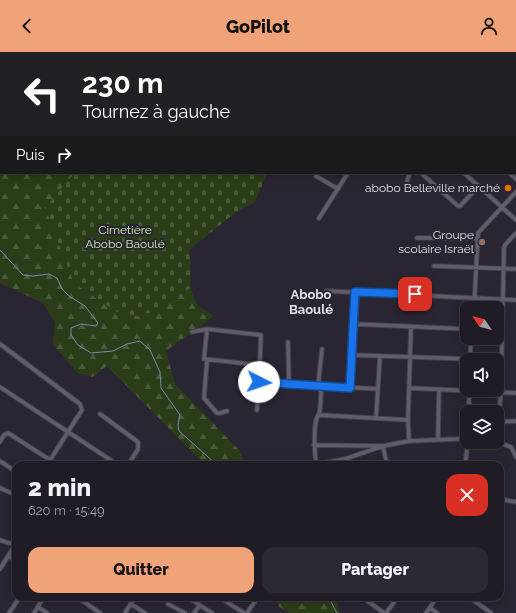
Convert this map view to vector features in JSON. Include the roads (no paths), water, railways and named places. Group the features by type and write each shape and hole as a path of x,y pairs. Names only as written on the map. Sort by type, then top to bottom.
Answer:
{"street":[{"path":"316,174 316,176 338,189"},
{"path":"319,218 347,174"},
{"path":"407,181 410,174"},
{"path":"422,174 458,206 460,206 479,186"},
{"path":"465,174 516,220"},
{"path":"475,301 477,238 479,231 516,192"},
{"path":"502,353 505,245 516,233"},
{"path":"417,238 477,238"},
{"path":"434,266 516,269"},
{"path":"326,292 475,297 516,300"},
{"path":"350,388 355,292"},
{"path":"354,324 460,329"},
{"path":"409,441 408,420 411,327"},
{"path":"207,329 204,359 207,360 204,398 217,412 220,413 227,411"},
{"path":"192,332 207,329 261,335 257,410"},
{"path":"288,342 289,385"},
{"path":"0,344 80,404 82,410 50,460 8,433 4,435 0,442"},
{"path":"315,461 314,445 316,420 319,415 322,350"},
{"path":"352,356 460,360"},
{"path":"376,418 380,356"},
{"path":"207,360 259,365"},
{"path":"259,382 289,385 378,389"},
{"path":"0,388 112,461"},
{"path":"409,388 460,391"},
{"path":"438,439 439,390"},
{"path":"504,392 516,393"},
{"path":"100,414 138,442 138,448 130,461"},
{"path":"319,415 408,420"},
{"path":"504,422 516,421"},
{"path":"334,461 345,459 383,446 409,441 460,439"},
{"path":"504,443 514,448 516,456"},
{"path":"314,445 383,446"},
{"path":"352,446 354,456"},
{"path":"383,446 386,461"},
{"path":"466,461 467,449"},
{"path":"0,461 12,469"},
{"path":"0,488 12,493"},
{"path":"504,500 516,502"},
{"path":"0,540 12,544"},
{"path":"0,569 12,550"},
{"path":"9,555 12,558"},
{"path":"9,613 17,601"},
{"path":"34,613 42,601"},
{"path":"83,601 100,613"},
{"path":"125,613 132,601"},
{"path":"134,601 145,613"},
{"path":"194,601 212,613"},
{"path":"225,601 244,613"},
{"path":"247,613 255,601"},
{"path":"368,601 385,613 395,601"},
{"path":"426,613 434,601"},
{"path":"474,601 491,613"},
{"path":"168,604 185,613"},
{"path":"194,613 200,605"},
{"path":"38,607 47,613"},
{"path":"430,608 437,613"}],"waterway":[{"path":"0,250 23,275 33,276 49,274 57,278 62,289 69,296 85,306 98,323 96,326 81,324 71,328 71,335 78,345 91,353 113,351 127,344 140,341 150,350 160,372 161,388 180,415 178,425 179,431 213,461"},
{"path":"331,601 337,613"}],"place":[{"name":"abobo Belleville marché","path":"508,188"},
{"name":"Groupe scolaire Israël","path":"482,242"}],"district":[{"name":"Abobo Baoulé","path":"311,302"}],"park label":[{"name":"Cimetière Abobo Baoulé","path":"125,237"}]}
